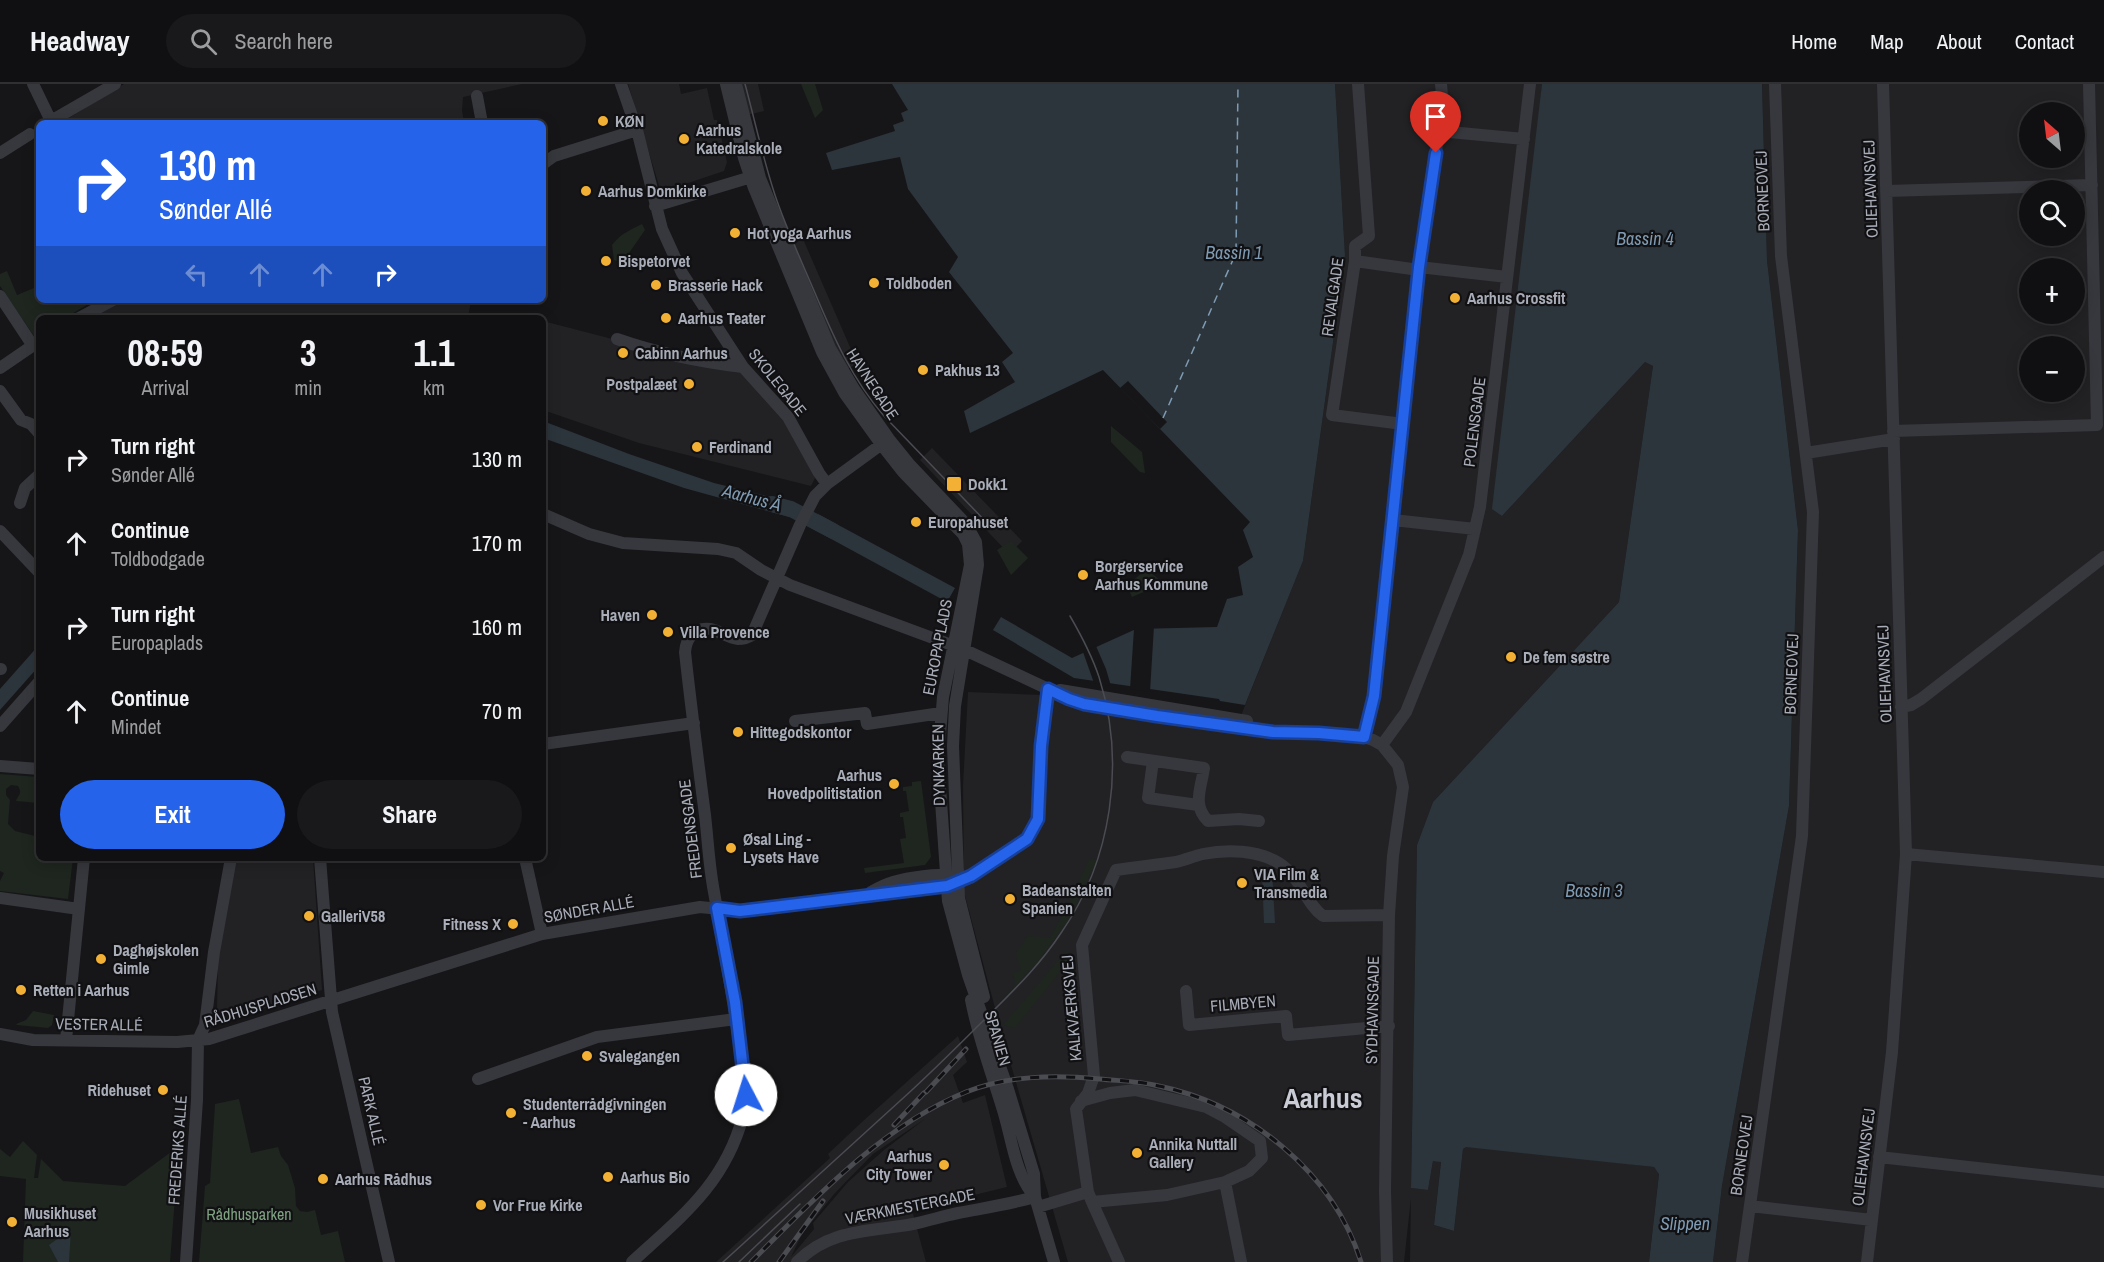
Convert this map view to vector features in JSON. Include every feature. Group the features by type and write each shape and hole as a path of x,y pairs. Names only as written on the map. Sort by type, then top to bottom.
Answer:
{"street":[{"path":"33,84 51,120"},
{"path":"53,120 115,84"},
{"name":"SKOLEGADE","path":"621,84 637,130 655,206 665,237 682,273 743,367 788,417 827,484"},
{"path":"726,84 754,176"},
{"path":"736,84 754,176"},
{"name":"REVALGADE","path":"1359,84 1369,236 1355,246 1355,261 1332,415 1403,424"},
{"path":"1364,737 1374,696 1419,268 1439,130 1441,84"},
{"name":"POLENSGADE","path":"1383,745 1406,712 1469,555 1480,507 1530,84"},
{"name":"BORNEOVEJ","path":"1742,1262 1802,836 1813,512 1781,256 1774,84"},
{"name":"OLIEHAVNSVEJ","path":"1867,1262 1892,1052 1906,854 1883,84"},
{"path":"1806,453 1894,435 2097,425 2089,84"},
{"path":"477,96 481,120"},
{"path":"546,162 554,156 637,130"},
{"path":"1439,130 1524,139"},
{"path":"0,153 30,134"},
{"path":"655,206 754,176"},
{"name":"HAVNEGADE","path":"754,176 783,237 830,348 903,472 963,534 970,554 970,590"},
{"path":"1886,191 2092,185"},
{"path":"1355,261 1507,277"},
{"path":"0,296 36,344 0,368"},
{"path":"84,315 106,303"},
{"path":"617,339 640,347 712,363 743,367"},
{"path":"2,398 21,420 31,424 36,430"},
{"path":"778,579 815,496 827,484 885,442"},
{"path":"20,503 25,488 36,478"},
{"path":"546,515 589,534 623,543 728,550 778,579 959,648"},
{"path":"1393,520 1475,529"},
{"path":"0,531 36,569"},
{"path":"1902,706 1911,705 1921,699 2104,558"},
{"name":"FREDENSGADE","path":"632,1262 696,1202 720,1171 743,1116 746,1095 744,1072 711,877 685,652 690,636 700,630 711,629 737,639 744,639 752,635 778,579"},
{"name":"EUROPAPLADS","path":"941,713 959,648 970,590"},
{"name":"EUROPAPLADS","path":"959,648 1084,704 1139,708 1292,726 1319,733 1364,737 1383,745"},
{"name":"DYNKARKEN","path":"950,881 954,719 959,648"},
{"path":"0,726 36,685"},
{"path":"950,881 971,876 1027,839 1038,819 1041,746 1048,689"},
{"path":"795,721 865,713 867,724 941,713"},
{"name":"DYNKARKEN","path":"941,713 938,764 950,881"},
{"path":"546,744 694,723"},
{"name":"SYDHAVNSGADE","path":"1383,745 1398,765 1404,787 1393,856 1389,915 1385,1191 1387,1262"},
{"path":"1127,757 1204,768 1198,805 1200,812 1208,821 1239,819 1259,821"},
{"path":"1153,761 1148,798 1198,805"},
{"path":"0,766 36,769"},
{"name":"KALKVÆRKSVEJ","path":"1119,1262 1090,1197 1076,1109 1088,1093 1094,1076 1082,945 1116,870 1231,851 1262,856 1280,863 1294,876 1317,912 1323,916 1389,915"},
{"path":"1906,854 2104,872"},
{"path":"66,1040 84,861"},
{"name":"FREDERIKS ALLÉ","path":"186,1262 197,1100 198,1040 205,1025 214,952 230,861"},
{"name":"PARK ALLÉ","path":"321,861 330,1002 389,1262"},
{"path":"526,861 542,934"},
{"name":"SØNDER ALLÉ","path":"330,1002 542,934 693,908 740,911 862,897 950,881"},
{"name":"SPANIEN","path":"950,881 948,901 968,975 977,1027 1022,1178 1036,1202"},
{"name":"SPANIEN","path":"950,881 959,898 983,995 984,1015"},
{"path":"0,898 79,909"},
{"name":"SPANIEN","path":"968,975 984,1015 1034,1174 1036,1202 1054,1262"},
{"name":"FILMBYEN","path":"1185,991 1189,1025 1286,1016 1288,1035 1389,1026"},
{"name":"RÅDHUSPLADSEN","path":"198,1040 209,1039 330,1002"},
{"path":"478,1079 597,1037 736,1018"},
{"name":"VESTER ALLÉ","path":"0,1034 33,1040 198,1040"},
{"name":"SPANIEN","path":"999,1066 1003,1108"},
{"path":"1036,1202 1090,1197 1167,1195 1225,1182 1250,1171 1262,1158 1260,1141 1206,1107 1135,1090 1110,1093 1081,1101"},
{"path":"1879,1157 2104,1182"},
{"path":"1225,1182 1241,1262"},
{"name":"VÆRKMESTERGADE","path":"797,1262 813,1249 842,1235 913,1224 956,1213 1036,1202"},
{"path":"1750,1206 1872,1220"}],"shaded area":[{"path":"124,84 522,84 463,97 464,120 66,120"},
{"name":"Aarhus Katedralskole","path":"628,84 679,84 681,94 707,88 727,162 724,171 661,192"},
{"path":"740,84 758,84 764,111 747,115"},
{"path":"1335,84 1542,84 1502,516 1645,362 1653,366 1619,602 1433,802 1417,845 1411,1188 1428,1190 1433,1161 1441,1161 1434,1225 1454,1231 1463,1149 1468,1145 1654,1167 1659,1173 1649,1262 1410,1262 1411,1198 1404,1262 1068,1262 1002,1034 964,892 963,786 968,692 1042,695 1099,712 1234,733 1303,561 1345,255"},
{"path":"1762,84 2104,84 2104,1262 1713,1262 1722,1186 1789,806 1798,530 1767,260"},
{"path":"803,239 857,363 846,370 790,245"},
{"path":"113,303 470,303 468,315 91,315"},
{"path":"546,322 747,374 786,416 813,469 815,478 811,486 639,443 546,411"},
{"path":"932,448 1022,541 1009,554 920,460"},
{"path":"234,861 313,861 322,990 230,1019 217,1012 218,961"},
{"path":"958,1036 967,1062 953,1075 963,1103 985,1095 1007,1187 912,1210 926,1262 716,1262 830,1158 828,1154","holes":["925,1119 884,1150 848,1182 813,1223 814,1229 791,1257 802,1234 835,1193 873,1154"]}],"green space":[{"path":"801,84 815,84 823,110 815,118"},
{"path":"642,224 645,230 622,263 614,260 612,245 615,241 629,230"},
{"path":"7,271 17,295 36,287 36,303 90,303 70,315 36,315 36,335 34,336 0,286 0,274"},
{"path":"1111,426 1142,452 1145,473 1140,472 1111,442"},
{"path":"1011,541 1028,558 1011,575 997,550"},
{"path":"1146,569 1160,580 1153,588 1132,597 1127,586"},
{"path":"0,774 36,777 36,803 16,801 20,793 18,786 11,785 6,789 6,795 10,800 8,824 15,831 35,836 36,832 36,861 73,861 68,899 0,891 0,881 4,873 0,871"},
{"path":"921,781 931,857 925,865 865,873 864,868 904,863 900,839 906,838 903,817 900,817 900,813 909,811 906,791 903,791 903,787 912,786 912,782"},
{"path":"1089,859 1097,860 1068,921 1037,963 1001,1001 1015,984 1013,973 1021,970 1016,953 1028,936 1050,938"},
{"path":"1067,950 1071,958 1015,1028 1003,1025"},
{"path":"33,1011 54,1015 52,1025 48,1028 16,1024 26,1020"},
{"name":"Rådhusparken","path":"239,1099 251,1153 278,1147 288,1165 295,1188 296,1206 300,1211 315,1210 321,1235 338,1231 345,1262 199,1262 205,1186 210,1183 215,1104"},
{"path":"23,1141 37,1155 34,1178 38,1178 41,1159 63,1181 125,1186 179,1146 170,1262 23,1262 26,1179 0,1176 0,1149 10,1157"}],"water":[{"name":"Bassin 1","path":"892,84 1335,84 1345,255 1303,561 1245,705 1219,699 1074,678 993,630 1001,617 1072,658 1136,629 1217,627 1227,599 1243,595 1238,567 1253,557 1243,530 1250,522 1103,370 970,433 964,411 1015,382 1002,362 1013,353 949,272 958,257 908,189 900,157 832,170 826,153 895,131 893,125 904,121 901,113 908,110"},
{"name":"Bassin 3","path":"1542,84 1762,84 1767,260 1798,530 1789,806 1722,1186 1713,1262 1649,1262 1659,1174 1654,1167 1466,1147 1463,1149 1454,1231 1434,1225 1441,1162 1433,1161 1428,1190 1411,1188 1417,845 1433,802 1619,602 1653,366 1645,362 1502,516 1492,509"},
{"path":"546,422 714,483 795,503 789,517 684,488 546,439"},
{"path":"818,514 955,588 947,602 811,528"},
{"path":"36,648 36,669 0,710 0,689"},
{"path":"1272,871 1275,923 1264,923 1262,872"},
{"path":"71,1229 69,1262 58,1262 49,1245"}],"pier":[{"path":"1128,381 1167,422 1160,429 1120,388"},
{"path":"1139,626 1154,626 1150,692 1130,689 1134,629"},
{"path":"1096,646 1111,686 1094,683 1083,652"}],"waterway":[{"name":"Aarhus Å","path":"772,504 791,509 833,531"}],"ferry route":[{"path":"1163,418 1236,253 1238,84"}],"tram line":[{"path":"745,84 779,207 822,310 845,358 862,388 884,416 991,527"},
{"path":"723,1262 923,1080 1006,998 1044,956 1078,905 1103,842 1109,810 1112,743 1099,677 1070,616"},
{"path":"739,1262 800,1204"}],"railway":[{"path":"926,1092 966,1049"},
{"path":"751,1262 825,1189 878,1144 906,1124 935,1106 982,1086 1015,1079 1049,1077 1130,1081 1159,1086 1192,1095 1225,1109 1255,1126 1283,1147 1309,1172 1330,1199 1348,1229 1361,1262"},
{"path":"894,1125 924,1093"},
{"path":"779,1262 823,1201"}],"place":[{"name":"KØN","path":"603,121"},
{"name":"Aarhus Katedralskole","path":"684,139"},
{"name":"Aarhus Domkirke","path":"586,191"},
{"name":"Hot yoga Aarhus","path":"735,233"},
{"name":"Bispetorvet","path":"606,261"},
{"name":"Toldboden","path":"874,283"},
{"name":"Brasserie Hack","path":"656,285"},
{"name":"Aarhus Crossfit","path":"1455,298"},
{"name":"Aarhus Teater","path":"666,318"},
{"name":"Cabinn Aarhus","path":"623,353"},
{"name":"Pakhus 13","path":"923,370"},
{"name":"Postpalæet","path":"689,384"},
{"name":"Ferdinand","path":"697,447"},
{"name":"Dokk1","path":"954,484"},
{"name":"Europahuset","path":"916,522"},
{"name":"Borgerservice Aarhus Kommune","path":"1083,575"},
{"name":"Haven","path":"652,615"},
{"name":"Villa Provence","path":"668,632"},
{"name":"De fem søstre","path":"1511,657"},
{"name":"Hittegodskontor","path":"738,732"},
{"name":"Aarhus Hovedpolitistation","path":"894,784"},
{"name":"Øsal Ling - Lysets Have","path":"731,848"},
{"name":"VIA Film & Transmedia","path":"1242,883"},
{"name":"Badeanstalten Spanien","path":"1010,899"},
{"name":"GalleriV58","path":"309,916"},
{"name":"Fitness X","path":"513,924"},
{"name":"Daghøjskolen Gimle","path":"101,959"},
{"name":"Retten i Aarhus","path":"21,990"},
{"name":"Svalegangen","path":"587,1056"},
{"name":"Ridehuset","path":"163,1090"},
{"name":"Studenterrådgivningen - Aarhus","path":"511,1113"},
{"name":"Annika Nuttall Gallery","path":"1137,1153"},
{"name":"Aarhus City Tower","path":"944,1165"},
{"name":"Aarhus Bio","path":"608,1177"},
{"name":"Aarhus Rådhus","path":"323,1179"},
{"name":"Vor Frue Kirke","path":"481,1205"},
{"name":"Musikhuset Aarhus","path":"12,1222"}],"district":[{"name":"Aarhus","path":"1323,1098"}],"route":[{"path":"746,1095 735,1002 717,908 740,911 947,886 971,876 1027,839 1038,819 1041,746 1048,689 1084,704 1157,716 1291,734 1319,733 1364,737 1374,696 1419,267 1436,153"}],"water label":[{"name":"Bassin 4","path":"1645,239"},
{"name":"Slippen","path":"1685,1224"}]}
